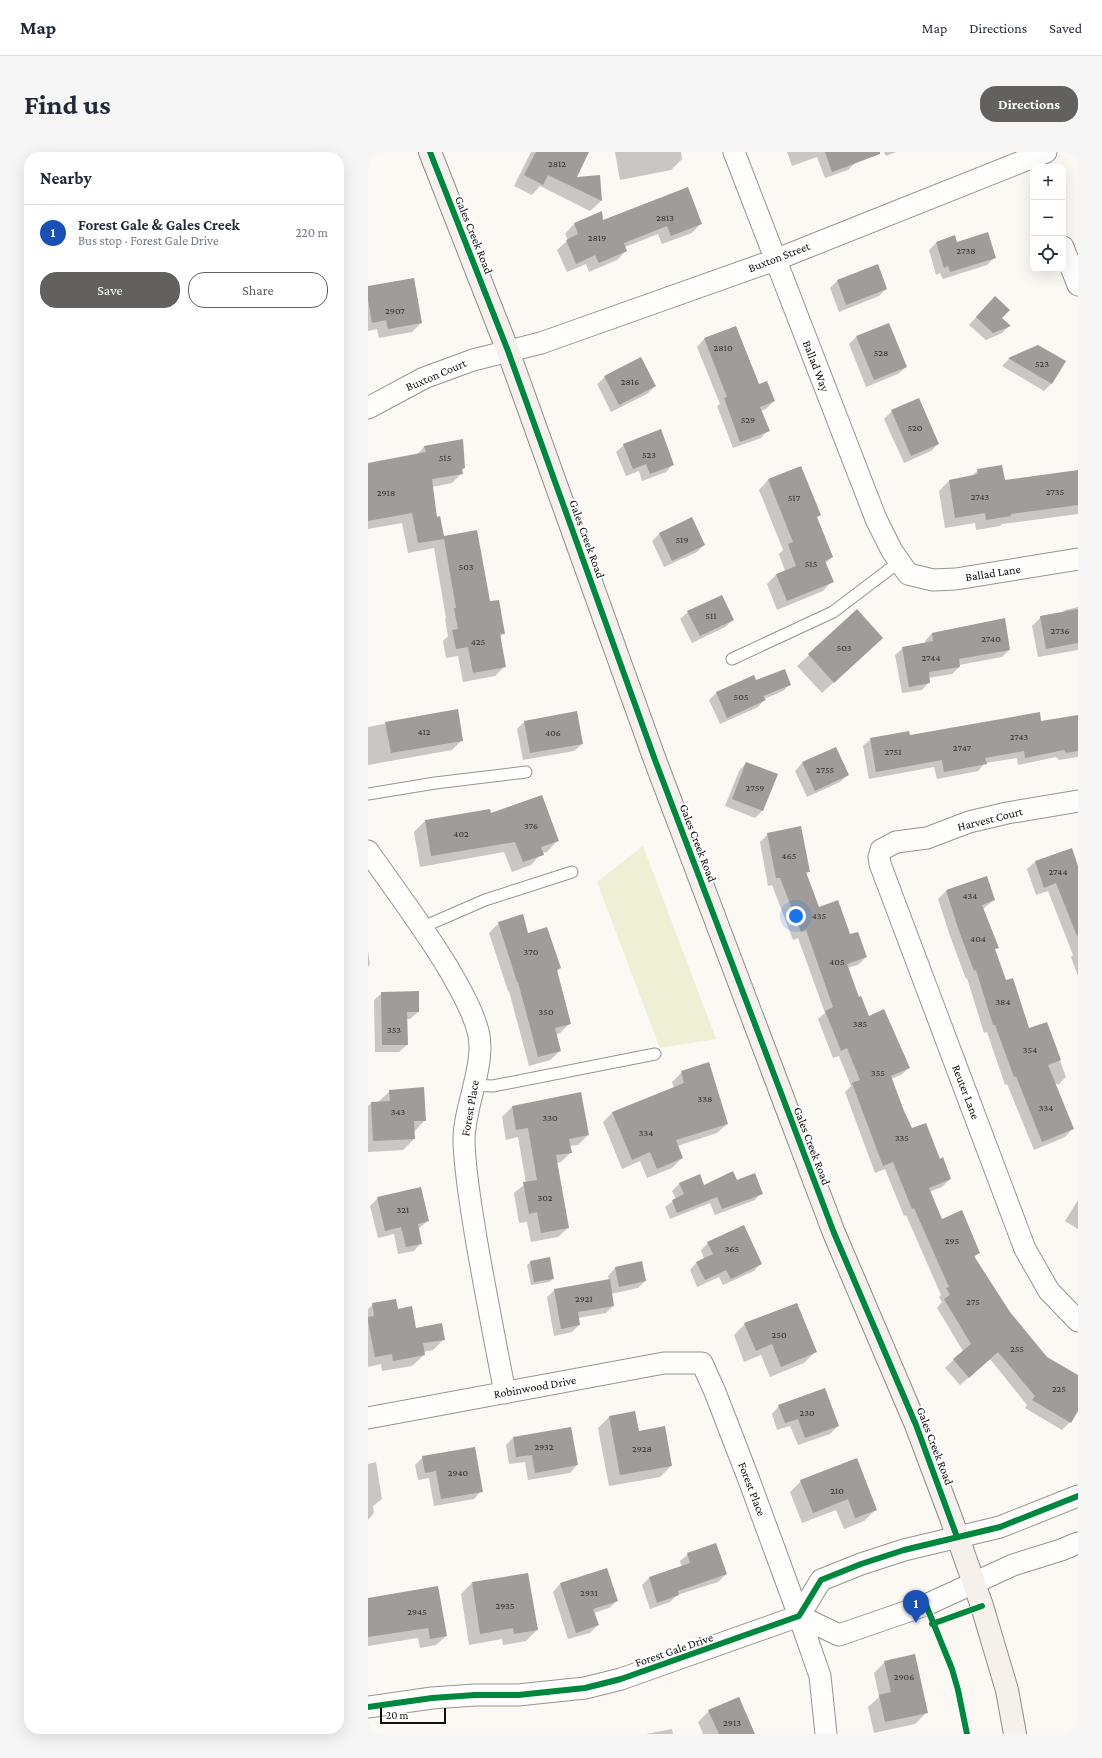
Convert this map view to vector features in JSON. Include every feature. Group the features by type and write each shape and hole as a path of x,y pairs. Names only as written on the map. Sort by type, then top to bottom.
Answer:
{"main road":[{"name":"Gales Creek Road","path":"430,152 508,351 655,760 834,1233 916,1425 974,1584 1007,1690 1015,1734"}],"street":[{"name":"Ballad Way","path":"734,152 876,519 904,568"},
{"name":"Buxton Street","path":"508,351 541,343 775,260 1036,161"},
{"path":"1066,255 1078,285"},
{"name":"Buxton Court","path":"368,408 424,378 473,360 508,351"},
{"name":"Ballad Lane","path":"904,568 933,580 956,579 1078,559"},
{"name":"Harvest Court","path":"881,850 896,842 927,838 969,822 1007,813 1078,801"},
{"name":"Reuter Lane","path":"881,850 879,857 880,864 1025,1249 1049,1291 1078,1321"},
{"name":"Forest Place","path":"368,851 423,927 469,1004 479,1033 480,1056 473,1085 464,1139 466,1178 484,1287 505,1393"},
{"name":"Forest Place","path":"702,1363 715,1392 820,1676 826,1734"},
{"name":"Robinwood Drive","path":"368,1418 664,1364 702,1363"},
{"path":"1078,1496 1000,1528 904,1550 861,1564 821,1580 799,1616 839,1635 926,1606 1013,1565 1078,1543"},
{"name":"Forest Gale Drive","path":"368,1707 432,1698 475,1695 518,1696 585,1688 621,1680 799,1616"}],"lane":[{"path":"732,659 833,612 904,568"},
{"path":"368,794 435,783 526,772"},
{"path":"423,927 484,900 572,872"},
{"path":"473,1085 493,1086 656,1054"}],"green space":[{"path":"643,846 716,1039 660,1048 597,882"}],"building":[{"path":"536,152 589,152 577,177 600,175 602,201 548,175 543,185 524,175"},
{"path":"825,152 880,152 880,154 832,172"},
{"path":"688,187 702,224 671,236 667,226 624,243 627,251 599,263 595,255 576,264 566,240 578,234 574,223 602,211 603,220"},
{"path":"988,232 996,258 950,272 948,266 944,268 936,242 955,235 957,242"},
{"path":"878,264 887,289 846,305 837,280"},
{"path":"414,278 422,323 388,329 386,320 372,323 368,300 368,286"},
{"path":"995,296 1010,310 1002,318 1011,326 993,333 976,317"},
{"path":"889,323 907,367 874,380 856,336"},
{"path":"736,326 759,384 767,381 775,401 760,407 770,431 740,442 724,398 727,397 704,338"},
{"path":"1038,345 1066,361 1052,384 1008,358"},
{"path":"641,357 656,386 619,405 604,376"},
{"path":"919,398 939,444 911,456 891,410"},
{"path":"661,429 674,465 650,474 646,464 633,469 623,444"},
{"path":"463,439 465,468 462,469 463,474 432,479 437,517 440,516 444,536 477,530 490,601 499,600 505,634 500,634 506,667 473,673 468,647 456,649 452,630 458,629 454,608 456,608 444,539 418,543 412,513 368,521 368,463 426,452 424,446"},
{"path":"1002,465 1005,480 1078,470 1078,505 1011,514 1011,516 986,520 985,513 955,518 949,480 978,474 977,469"},
{"path":"801,466 821,515 817,517 833,557 825,561 834,582 787,601 776,574 796,566 788,544 793,542 768,479"},
{"path":"692,517 705,545 672,561 659,533"},
{"path":"722,595 734,620 700,636 687,611"},
{"path":"857,609 883,638 834,683 808,654"},
{"path":"1078,609 1078,643 1046,649 1040,616"},
{"path":"1005,618 1010,650 959,659 960,667 929,672 930,683 909,687 902,647 933,641 932,633"},
{"path":"785,669 791,685 763,696 766,700 727,718 716,692 754,675 756,680"},
{"path":"458,709 463,741 391,753 385,722"},
{"path":"577,711 583,744 530,753 524,721"},
{"path":"1040,712 1041,721 1078,715 1078,751 1066,753 1064,750 1025,758 1024,751 985,758 987,764 944,772 942,760 876,772 870,738 909,731 910,735"},
{"path":"836,747 849,775 815,791 802,762"},
{"path":"746,762 778,774 763,811 732,799"},
{"path":"542,795 559,841 541,847 544,855 523,862 515,842 431,856 425,820 490,809 491,813"},
{"path":"801,826 810,872 806,872 819,907 838,900 850,934 858,932 867,957 847,964 859,997 861,996 869,1016 884,1009 910,1068 891,1076 904,1111 912,1128 926,1123 940,1159 943,1157 951,1179 929,1188 942,1219 962,1210 980,1253 974,1256 1010,1312 1047,1357 1078,1375 1078,1411 1071,1423 1032,1400 1035,1396 998,1352 969,1378 953,1359 971,1344 944,1299 950,1295 946,1288 949,1287 914,1208 912,1209 893,1162 883,1166 852,1083 860,1080 847,1048 841,1051 825,1011 833,1007 806,930 801,932 780,878 776,878 767,833"},
{"path":"1072,848 1078,866 1077,936 1056,883 1044,888 1035,861"},
{"path":"987,876 995,900 982,905 999,948 995,949 1006,980 1013,978 1029,1028 1047,1022 1061,1060 1048,1065 1074,1129 1042,1142 1016,1076 1014,1077 995,1025 993,1025 976,970 974,971 946,890"},
{"path":"523,914 528,933 547,927 561,968 557,970 571,1024 555,1028 561,1051 538,1057 518,982 498,922"},
{"path":"419,991 419,1012 407,1012 408,1045 382,1045 381,992"},
{"path":"709,1062 728,1124 676,1140 683,1158 657,1169 650,1152 632,1160 612,1112 684,1083 681,1071"},
{"path":"424,1087 426,1121 414,1121 415,1139 373,1141 371,1102 390,1101 389,1090"},
{"path":"581,1092 589,1135 569,1139 572,1153 556,1155 569,1228 541,1233 537,1212 529,1214 523,1182 537,1180 528,1128 516,1130 512,1106"},
{"path":"733,1171 737,1180 755,1173 763,1194 722,1209 717,1197 677,1213 672,1200 684,1194 679,1183 700,1174 704,1185"},
{"path":"421,1187 429,1221 418,1224 422,1244 406,1247 401,1227 385,1231 377,1197"},
{"path":"744,1225 762,1264 731,1279 726,1270 705,1280 696,1262 713,1254 707,1242"},
{"path":"550,1257 554,1279 534,1282 530,1261"},
{"path":"642,1261 646,1281 619,1287 615,1267"},
{"path":"610,1279 614,1306 578,1312 580,1325 561,1329 554,1289"},
{"path":"396,1299 398,1309 412,1306 416,1328 442,1323 445,1340 423,1343 425,1355 393,1361 392,1354 375,1357 368,1321 368,1317 374,1316 372,1303"},
{"path":"797,1303 817,1352 781,1367 772,1344 756,1351 744,1323"},
{"path":"825,1388 839,1426 805,1438 798,1419 785,1423 778,1405"},
{"path":"635,1411 639,1431 665,1426 672,1466 620,1475 609,1416"},
{"path":"571,1427 578,1465 535,1473 532,1455 516,1457 513,1437"},
{"path":"475,1447 483,1492 441,1499 436,1471 425,1473 422,1456"},
{"path":"857,1458 877,1510 855,1518 848,1499 813,1513 800,1480"},
{"path":"716,1543 727,1574 678,1591 679,1595 657,1603 649,1577 690,1563 687,1553"},
{"path":"607,1568 618,1601 593,1609 599,1625 576,1633 560,1583"},
{"path":"528,1573 538,1630 514,1634 513,1628 480,1634 472,1582"},
{"path":"438,1586 447,1636 430,1639 428,1628 368,1637 368,1598"},
{"path":"915,1654 928,1713 885,1722 879,1695 891,1692 884,1661"},
{"path":"739,1697 755,1734 719,1734 708,1710"}],"cycle path":[{"path":"430,152 508,351 655,760 834,1233 916,1425 957,1537"},
{"path":"368,1707 432,1698 475,1695 518,1695 585,1688 621,1679 799,1616 821,1580 861,1564 904,1550 1000,1527 1078,1496"},
{"path":"926,1605 952,1669 967,1734"},
{"path":"932,1624 982,1606"}],"place":[{"name":"Forest Gale & Gales Creek","path":"916,1623"}]}
